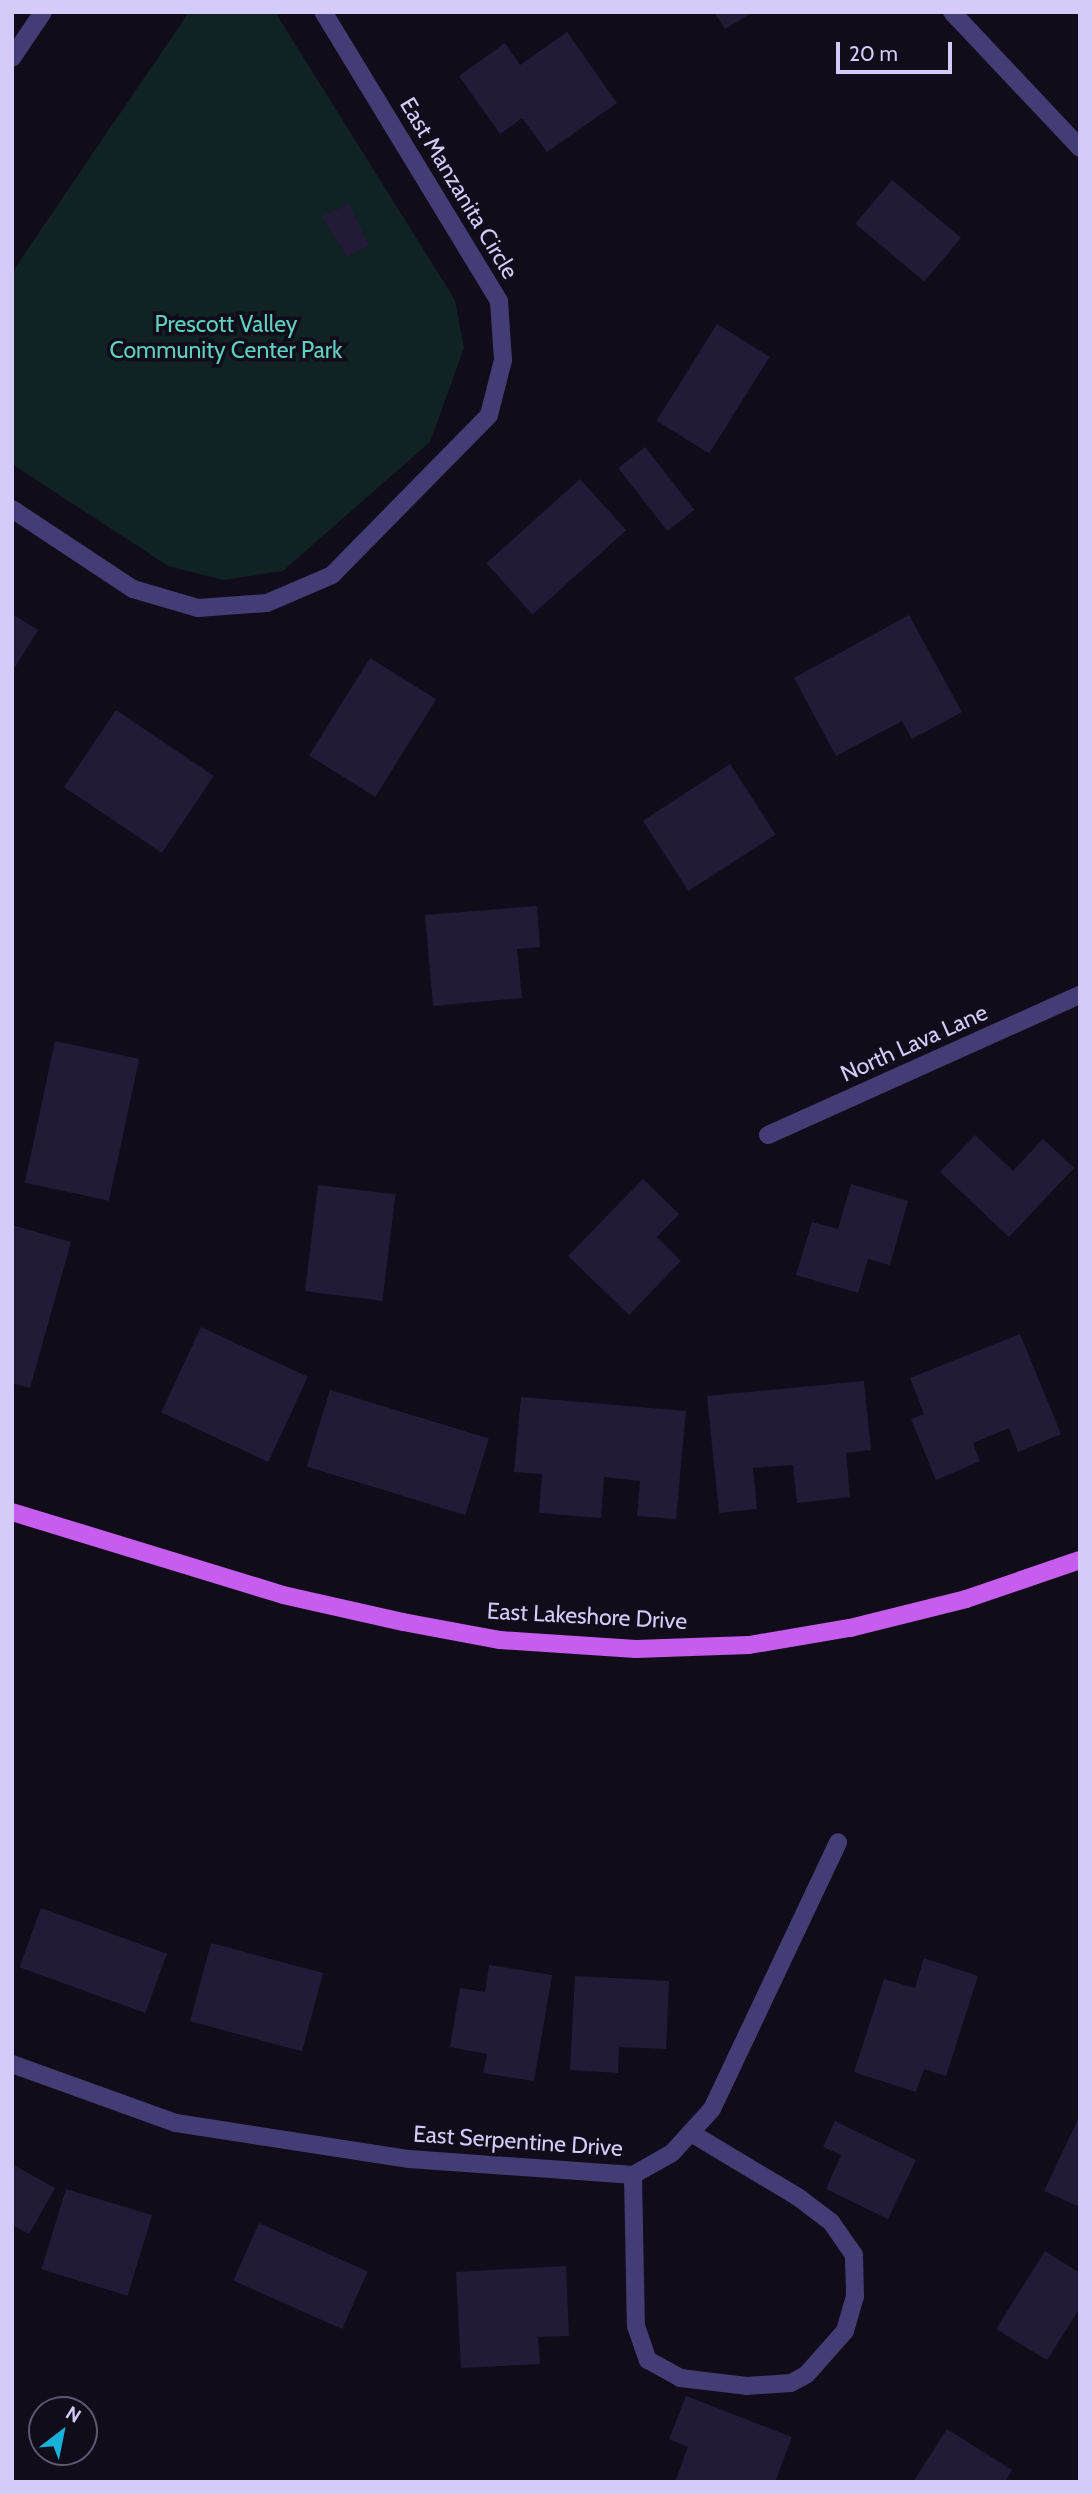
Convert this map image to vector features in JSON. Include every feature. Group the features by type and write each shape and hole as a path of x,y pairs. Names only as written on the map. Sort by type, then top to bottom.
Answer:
{"main road":[{"name":"East Lakeshore Drive","path":"12,1512 283,1595 363,1613 500,1640 636,1648 749,1645 849,1628 965,1599 1080,1560"}],"street":[{"path":"12,58 43,12"},
{"name":"East Manzanita Circle","path":"12,509 133,589 198,608 267,603 332,575 489,415 503,360 499,301 323,12"},
{"path":"952,12 1080,148"},
{"name":"North Lava Lane","path":"768,1135 1080,995"},
{"name":"East Serpentine Drive","path":"12,2064 176,2123 410,2159 633,2175 672,2153 712,2109 773,1991 838,1842"},
{"path":"633,2175 636,2326 648,2360 680,2378 747,2386 791,2383 807,2374 845,2331 855,2297 850,2247 798,2197 691,2133"}],"green space":[{"name":"Prescott Valley Community Center Park","path":"189,12 275,12 455,300 464,348 430,442 283,571 223,580 168,566 12,464 12,272"}],"building":[{"path":"714,12 753,12 725,29"},
{"path":"567,32 617,103 547,152 522,118 500,134 459,76 505,43 520,65"},
{"path":"892,180 961,238 924,282 855,224"},
{"path":"349,204 369,245 347,257 322,216"},
{"path":"717,324 770,357 709,454 657,421"},
{"path":"645,447 694,510 667,531 618,468"},
{"path":"580,479 626,530 533,615 486,563"},
{"path":"12,614 38,630 12,672"},
{"path":"909,615 962,712 912,739 902,721 836,756 794,678"},
{"path":"370,658 436,699 375,797 309,756"},
{"path":"116,710 214,776 162,853 64,787"},
{"path":"730,764 776,834 689,891 643,821"},
{"path":"537,906 540,947 517,949 522,998 433,1006 425,915"},
{"path":"55,1041 139,1059 109,1201 25,1183"},
{"path":"975,1135 1013,1171 1043,1139 1074,1168 1009,1237 940,1172"},
{"path":"643,1179 679,1214 657,1237 681,1261 629,1315 568,1256"},
{"path":"851,1184 908,1201 890,1265 868,1259 858,1293 796,1275 812,1222 838,1229"},
{"path":"318,1185 395,1195 382,1301 305,1291"},
{"path":"12,1225 71,1242 30,1388 12,1383"},
{"path":"201,1327 308,1377 268,1462 161,1412"},
{"path":"1020,1334 1061,1434 1018,1452 1009,1428 973,1443 980,1461 936,1480 911,1419 924,1414 910,1378"},
{"path":"864,1381 871,1450 846,1453 850,1497 797,1503 793,1465 753,1468 757,1509 719,1513 707,1396"},
{"path":"330,1390 489,1439 465,1515 307,1467"},
{"path":"521,1397 686,1411 676,1519 637,1516 640,1481 604,1477 601,1518 539,1513 542,1474 514,1472"},
{"path":"41,1908 167,1954 145,2013 19,1967"},
{"path":"211,1943 323,1973 302,2051 190,2021"},
{"path":"924,1958 978,1976 946,2076 924,2069 916,2092 854,2072 884,1979 915,1988"},
{"path":"489,1965 552,1975 534,2081 483,2073 487,2054 450,2047 460,1988 485,1992"},
{"path":"575,1976 669,1981 666,2049 619,2047 618,2073 570,2070"},
{"path":"1080,2115 1080,2207 1044,2191"},
{"path":"835,2121 916,2160 888,2219 826,2189 841,2155 823,2147"},
{"path":"12,2164 55,2188 29,2234 12,2225"},
{"path":"66,2189 152,2215 128,2296 41,2269"},
{"path":"259,2223 368,2271 342,2329 233,2281"},
{"path":"1045,2251 1080,2273 1080,2308 1047,2360 996,2329"},
{"path":"566,2266 569,2336 538,2337 540,2364 461,2368 456,2272"},
{"path":"686,2396 792,2437 775,2482 675,2482 688,2447 669,2439"},
{"path":"947,2429 1012,2470 1005,2482 913,2482"}]}
